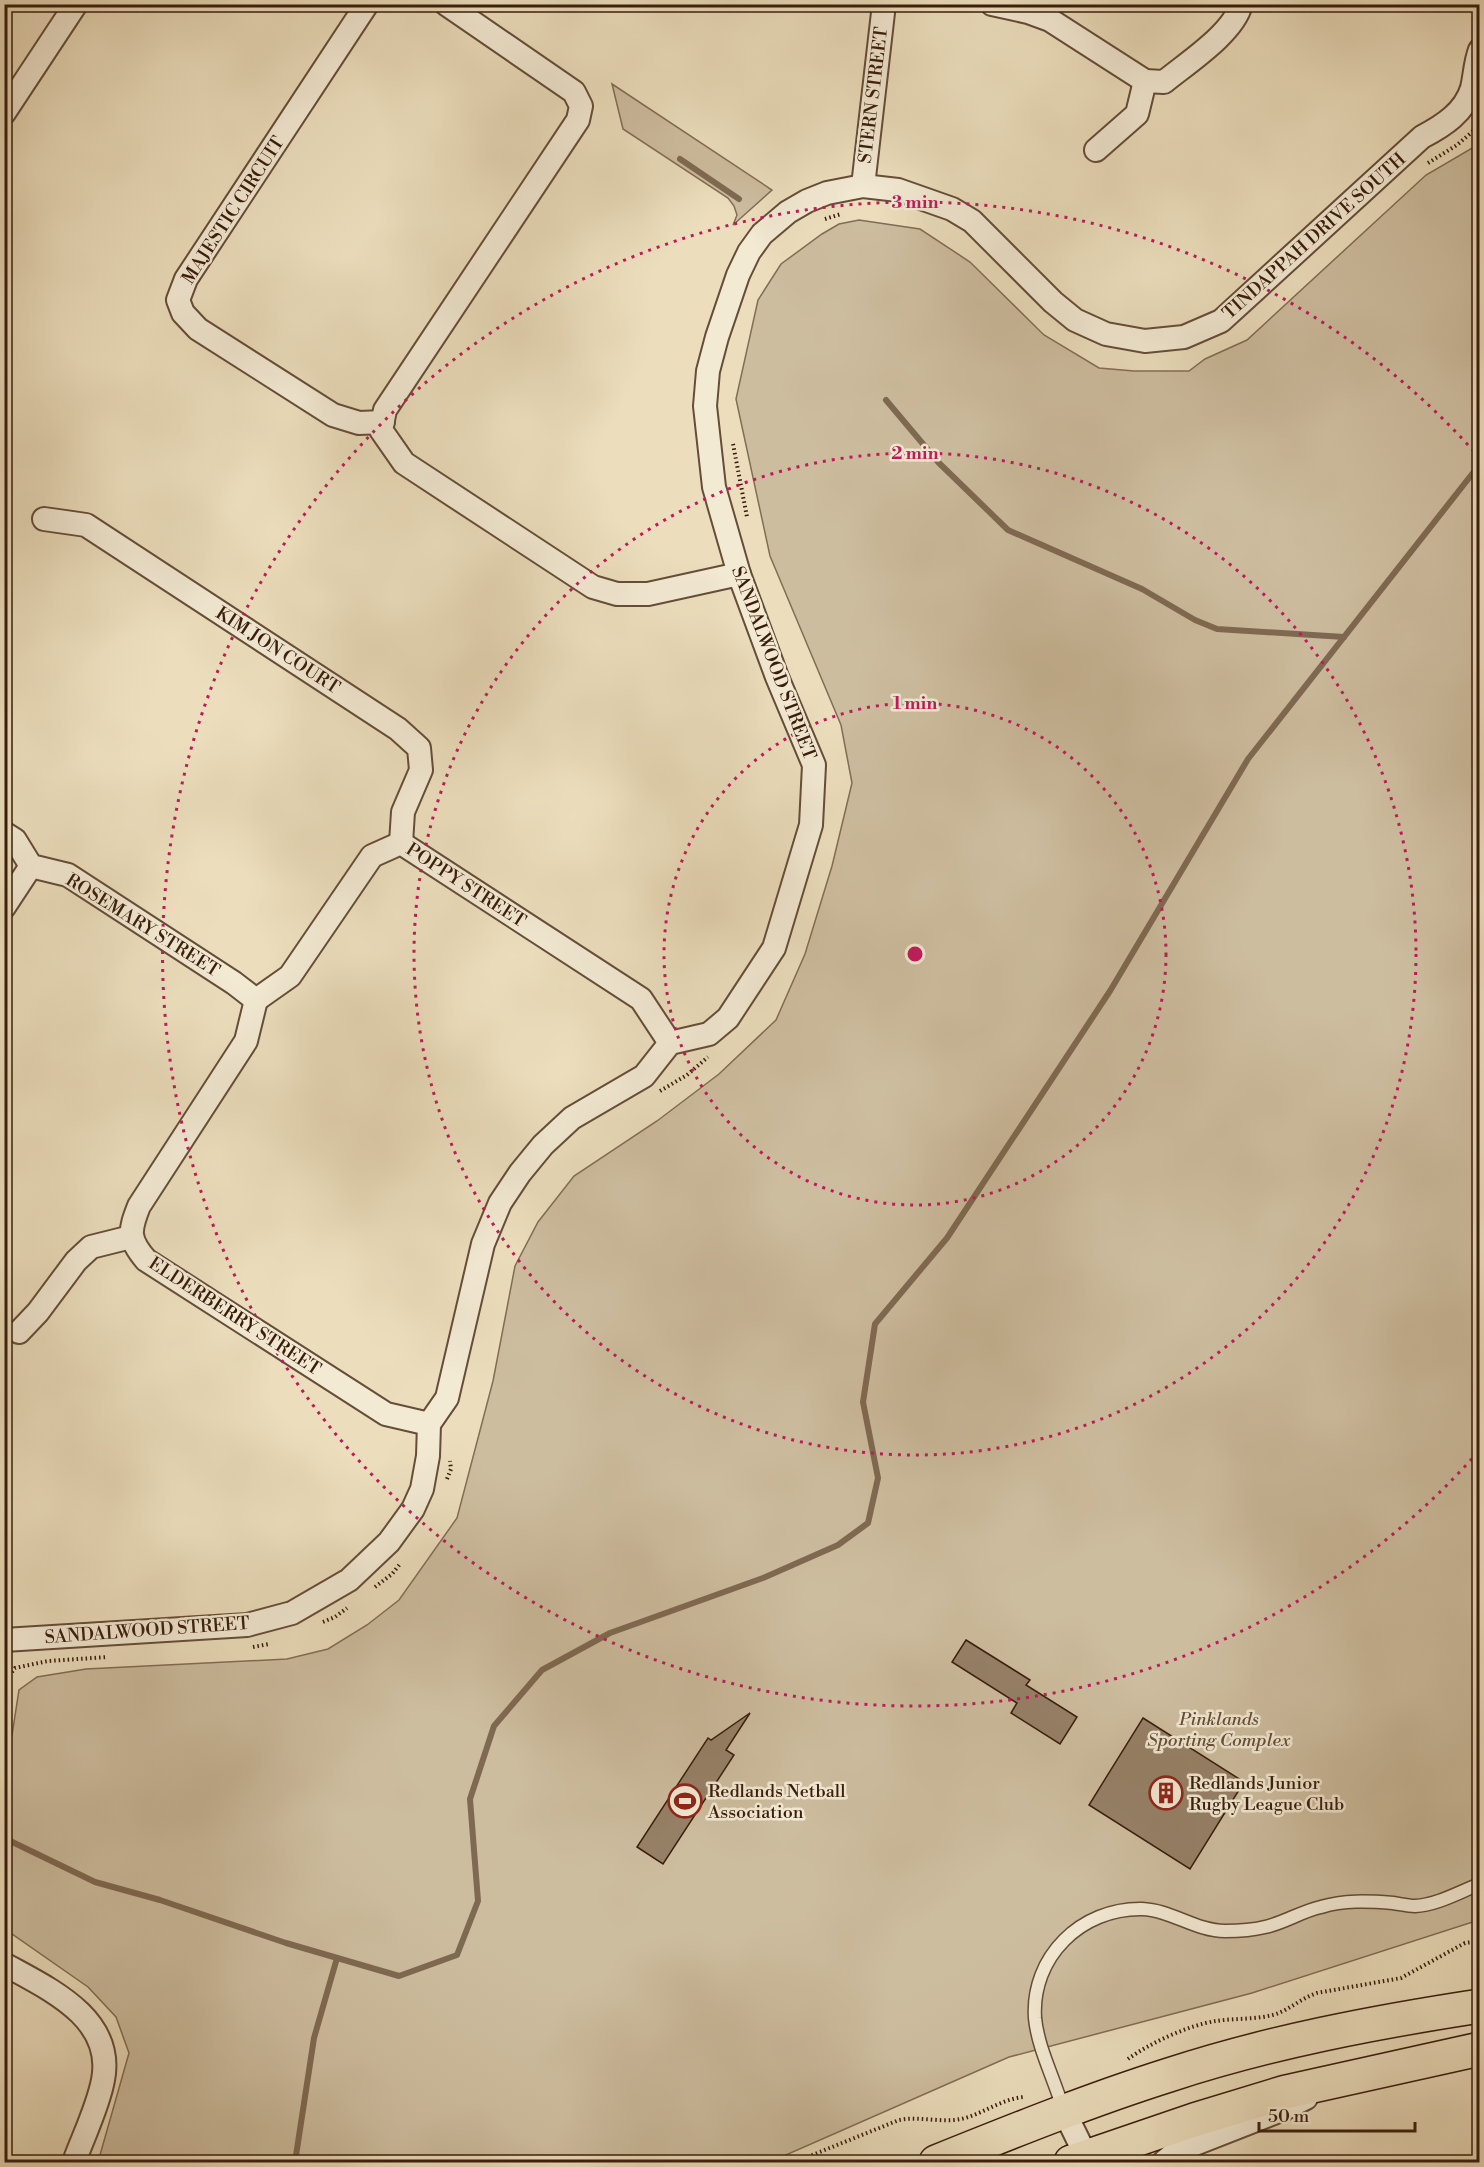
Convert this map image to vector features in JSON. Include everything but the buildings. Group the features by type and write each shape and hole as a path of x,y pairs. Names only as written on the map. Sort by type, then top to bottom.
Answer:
{"highway":[{"path":"936,2163 1060,2098 1171,2074 1358,2026 1479,2006"},
{"path":"1082,2161 1194,2120 1286,2092 1479,2049"}],"street":[{"path":"4,113 76,4"},
{"name":"MAJESTIC CIRCUIT","path":"367,4 186,279 178,300 183,313 198,328 333,415 359,423 383,422"},
{"path":"447,4 574,92 581,106 578,120 385,410 381,430 404,463 593,587 617,594 648,594 739,574"},
{"name":"STERN STREET","path":"863,186 884,4"},
{"path":"992,4 1028,12 1052,12 1144,81 1164,82 1229,28 1239,13 1241,4"},
{"name":"TINDAPPAH DRIVE SOUTH","path":"788,212 807,201 827,194 863,186 898,190 930,200 972,221 1053,302 1075,320 1106,334 1144,341 1184,337 1221,321 1422,137 1445,124 1461,109 1472,90 1479,50"},
{"path":"1096,150 1137,114 1144,81"},
{"name":"SANDALWOOD STREET","path":"670,1043 709,1034 728,1018 774,948 811,825 814,765 777,677 739,574 714,488 705,406 708,371 731,294 749,252 762,234 788,212"},
{"name":"KIM JON COURT","path":"44,519 86,525 398,729 418,747 422,770 403,812 401,843"},
{"path":"4,833 15,840 32,866 4,907"},
{"name":"POPPY STREET","path":"256,1000 291,976 372,856 401,843 640,999 670,1043"},
{"name":"ROSEMARY STREET","path":"32,866 68,874 234,983 256,1000"},
{"path":"20,1332 76,1261 91,1247 131,1237 133,1222 139,1206 246,1041 256,1000"},
{"path":"429,1424 447,1398 483,1244 500,1203 520,1173 543,1145 572,1118 644,1076 670,1043"},
{"name":"ELDERBERRY STREET","path":"131,1237 136,1249 146,1260 386,1414 429,1424"},
{"name":"SANDALWOOD STREET","path":"4,1640 247,1625 292,1613 349,1580 389,1542 413,1509 422,1489 428,1456 429,1424"},
{"path":"4,1964 59,1995 87,2019 102,2046 103,2079 74,2163"},
{"path":"1164,2163 1177,2151 1284,2109 1339,2081"},
{"path":"1060,2098 1082,2161"}],"lane":[{"path":"1060,2098 1038,2036 1035,2018 1036,1998 1044,1970 1056,1948 1078,1928 1098,1916 1121,1910 1144,1909 1167,1914 1206,1928 1224,1931 1265,1928 1320,1906 1353,1901 1416,1906 1439,1900 1479,1884"}],"path":[{"path":"1424,165 1457,145 1479,125"},
{"path":"817,222 848,212"},
{"path":"733,444 749,526"},
{"path":"657,1093 687,1075 711,1054"},
{"path":"443,1489 451,1469 450,1459"},
{"path":"373,1589 392,1574 405,1556"},
{"path":"314,1626 335,1617 354,1603"},
{"path":"248,1648 271,1643"},
{"path":"4,1683 15,1668 48,1662 118,1657"},
{"path":"1120,2065 1145,2046 1166,2037 1214,2021 1276,2014 1305,1997 1317,1993 1401,1978 1465,1943 1479,1941"},
{"path":"795,2163 899,2120 961,2119 1012,2098 1060,2098"}],"green space":[{"path":"612,84 772,190 733,225 737,215 728,198 623,129"},
{"name":"Pinklands Sporting Complex","path":"1479,144 1479,1920 1252,1993 1009,2057 770,2162 98,2162 129,2053 116,2017 88,1987 5,1929 5,1750 12,1735 19,1690 37,1677 86,1669 287,1659 328,1649 367,1625 399,1600 457,1518 493,1381 515,1266 538,1222 574,1176 657,1121 719,1074 776,1020 805,954 832,866 852,783 841,725 770,556 736,399 758,300 781,264 839,224 859,220 920,229 970,262 1044,335 1099,368 1134,371 1189,371 1205,359 1247,340 1426,175"}],"waterway":[{"path":"680,159 739,199"},
{"path":"886,400 939,463 1008,530 1142,589 1195,620 1217,629 1344,637"},
{"path":"4,1838 95,1882 160,1900 286,1943 399,1976 457,1955 478,1901 470,1799 494,1726 542,1670 610,1633 763,1578 838,1545 868,1523 878,1478 863,1402 875,1324 947,1238 1110,991 1248,759 1480,464"},
{"path":"295,2162 314,2038 337,1958"}],"place":[{"name":"Redlands Junior Rugby League Club","path":"1166,1793"},
{"name":"Redlands Netball Association","path":"685,1801"}]}
